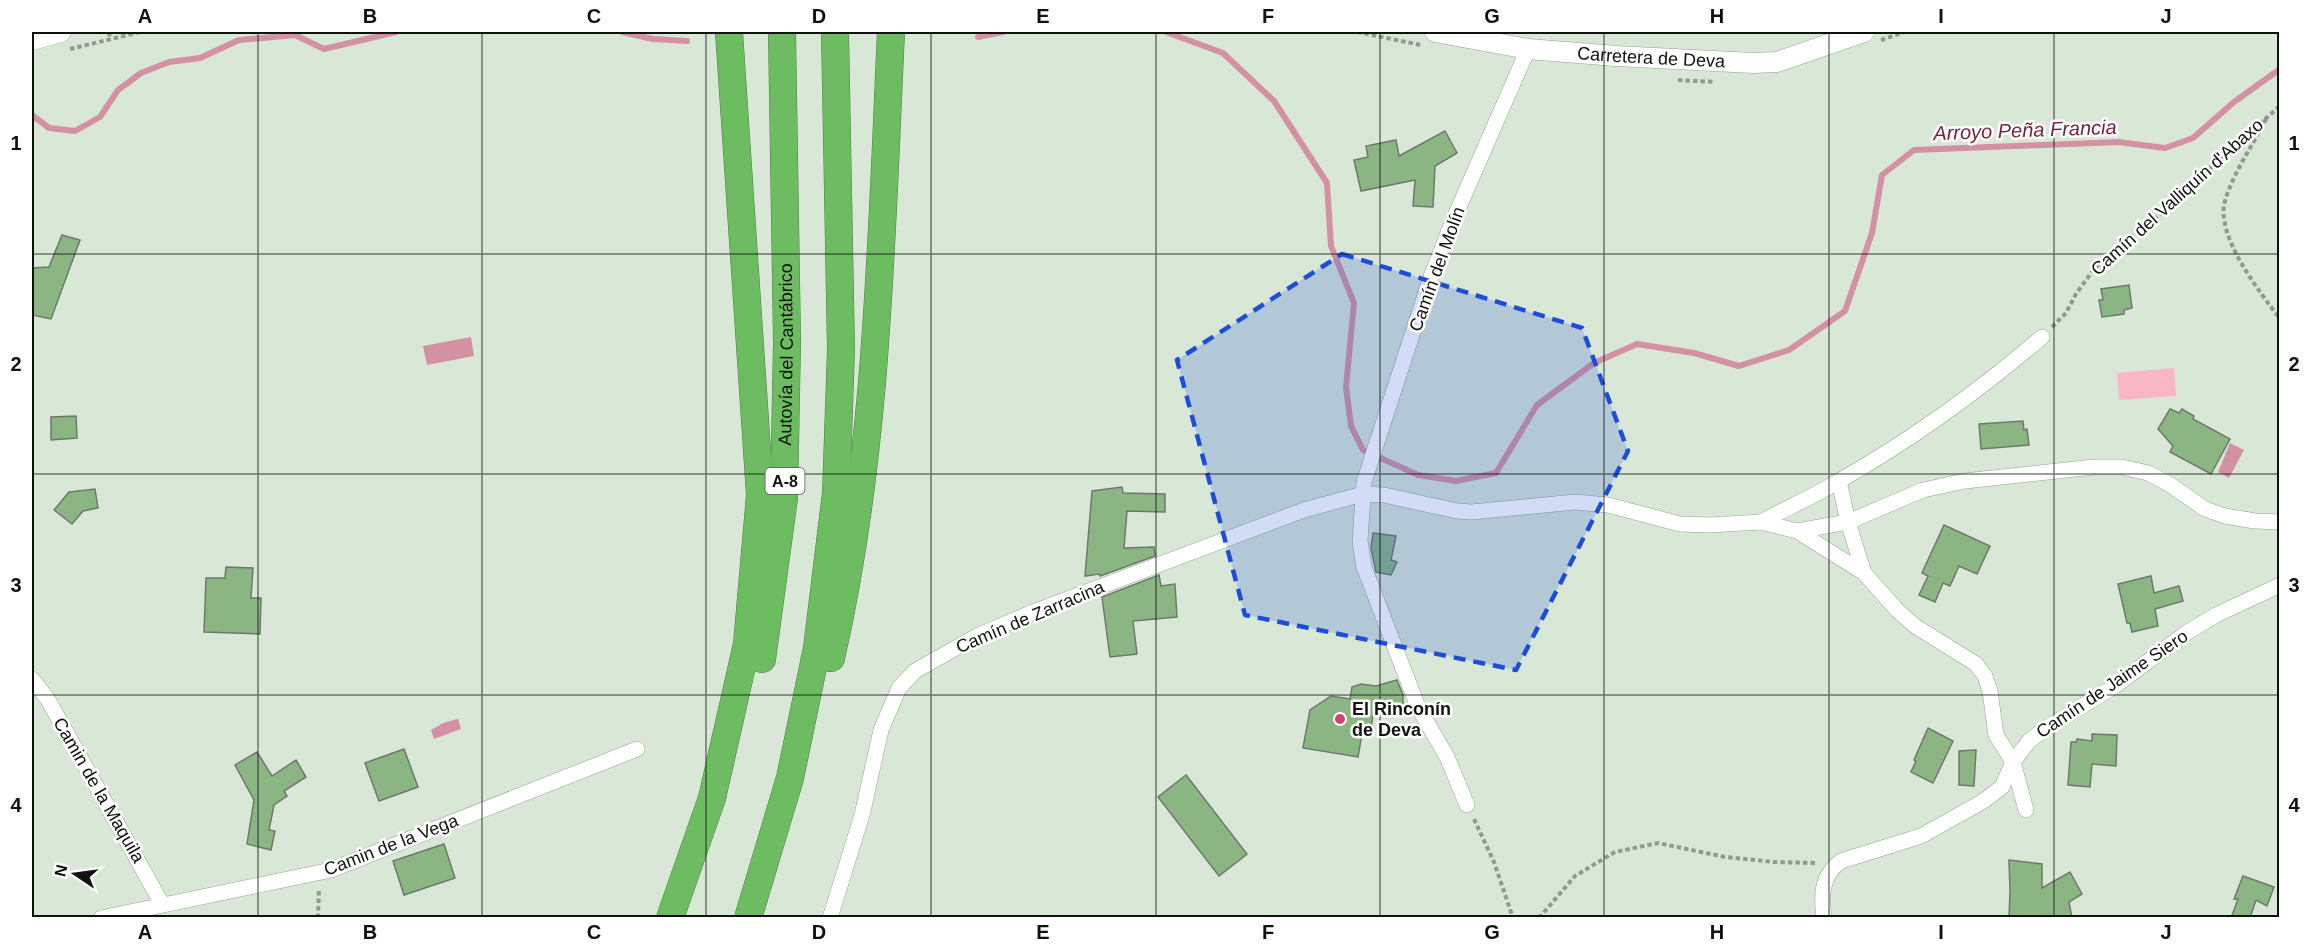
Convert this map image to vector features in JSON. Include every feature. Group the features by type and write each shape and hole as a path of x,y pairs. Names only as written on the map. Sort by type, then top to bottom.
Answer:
{"highway":[{"path":"670,918 712,798 747,645 760,495 729,32"},
{"name":"Autovía del Cantábrico","path":"689,918 729,801 765,649 784,498 787,342 782,32"},
{"path":"748,918 790,778 817,648 836,493 841,350 835,32"},
{"path":"790,778 818,715 843,605 859,493 877,338 891,32"}],"street":[{"name":"Carretera de Deva","path":"1435,32 1528,50 1753,63 1777,62 1864,32"},
{"path":"32,40 63,41"},
{"name":"Camín del Molín","path":"1467,805 1447,757 1418,707 1364,567 1359,541 1363,494 1368,471 1431,277 1452,223 1528,50"},
{"path":"1761,522 1839,481 1908,439 2004,369 2042,337"},
{"path":"1797,531 1848,522 1923,490 1965,481 2094,467 2122,467 2148,473 2169,484 2205,509 2225,516 2280,522"},
{"path":"1839,481 1848,522 1864,573"},
{"path":"1363,494 1384,495 1456,511 1472,512 1575,502 1608,505 1680,524 1761,522 1797,531 1864,573 1898,612 1915,626 1976,664 1985,676 1990,691 1996,735 2013,762 2026,810"},
{"name":"Camín de Zarracina","path":"830,918 862,815 881,730 899,688 915,671 977,636 1096,587 1304,510 1363,494"},
{"name":"Camín de Jaime Siero","path":"1841,861 1921,836 1942,825 2002,787 2013,762 2029,741 2043,730 2115,686 2186,633 2216,615 2280,585"},
{"name":"Camin de la Maquila","path":"32,679 52,708 162,904"},
{"name":"Camin de la Vega","path":"102,918 332,870 637,749"},
{"path":"1824,918 1821,899 1824,880 1833,867 1841,861"}],"path":[{"path":"110,32 110,39"},
{"path":"63,41 110,39 140,32"},
{"name":"Camín del Valliquín d'Abaxo","path":"2042,337 2066,314 2076,294 2094,269 2110,253 2180,200 2217,161 2280,106"},
{"path":"2268,116 2231,185 2223,212 2224,222 2234,249 2261,294 2280,319"},
{"path":"1467,805 1494,862 1513,918"},
{"path":"1539,918 1575,876 1615,852 1658,843 1725,856 1774,862 1803,864 1841,861"},
{"path":"318,918 321,872"}],"highlighted area":[{"path":"1342,254 1582,328 1628,451 1516,670 1245,615 1177,360"}],"shaded area":[{"path":"471,337 474,356 427,365 423,346"},
{"path":"2174,368 2176,396 2119,400 2117,373"},
{"path":"2230,443 2244,450 2229,478 2218,472"},
{"path":"458,719 461,729 434,739 431,730 443,723"}],"building":[{"path":"1445,131 1457,153 1435,166 1433,207 1413,206 1415,180 1361,191 1354,160 1368,157 1366,146 1396,140 1399,156"},
{"path":"62,235 80,240 51,319 32,315 32,268 49,267"},
{"path":"2129,285 2132,308 2124,310 2124,314 2102,317 2099,300 2103,300 2101,289"},
{"path":"2170,409 2179,413 2182,409 2194,416 2193,419 2230,439 2211,474 2170,452 2173,446 2158,429"},
{"path":"76,416 77,438 51,440 51,417"},
{"path":"2023,421 2024,430 2027,429 2029,445 1981,449 1979,424"},
{"path":"1122,487 1123,493 1165,494 1165,512 1127,511 1124,548 1154,547 1155,556 1100,576 1099,574 1085,576 1092,491"},
{"path":"95,489 98,508 83,511 72,524 54,510 69,492"},
{"path":"1944,525 1990,546 1977,574 1959,566 1950,586 1943,583 1935,602 1919,595 1928,576 1922,573"},
{"path":"1373,533 1396,536 1391,560 1397,562 1391,575 1376,572 1371,548"},
{"path":"226,567 253,568 251,598 261,598 260,634 204,632 206,578 225,578"},
{"path":"1159,575 1161,586 1175,584 1177,617 1133,621 1137,654 1110,657 1102,597"},
{"path":"2151,576 2154,593 2179,586 2183,601 2155,609 2158,626 2132,632 2130,623 2127,623 2118,584"},
{"name":"El Rinconín de Deva","path":"1397,680 1403,695 1403,706 1375,701 1371,729 1363,728 1358,757 1303,748 1310,710 1331,696 1350,699 1352,687 1361,684 1376,686"},
{"path":"1928,728 1953,741 1933,783 1911,772"},
{"path":"2092,734 2117,735 2116,766 2092,764 2090,787 2068,785 2071,742 2076,742 2077,739 2092,741"},
{"path":"404,749 418,787 379,801 365,763"},
{"path":"1976,750 1974,786 1959,785 1959,751"},
{"path":"257,752 272,776 296,760 306,777 284,791 287,796 274,805 269,830 275,831 271,850 247,844 254,800 235,765"},
{"path":"1186,775 1247,854 1219,876 1158,797"},
{"path":"444,844 455,878 404,895 393,861"},
{"path":"2009,860 2042,864 2042,888 2070,872 2082,894 2069,902 2072,918 2009,918"},
{"path":"2243,876 2274,887 2267,906 2256,900 2250,918 2231,918 2238,899 2234,899"}],"waterway":[{"name":"Arroyo Peña Francia","path":"32,115 49,128 75,131 100,117 118,90 141,73 169,62 200,58 239,40 295,35 324,49 396,32"},
{"name":"Arroyo Peña Francia","path":"622,32 653,39 687,41"},
{"name":"Arroyo Peña Francia","path":"978,37 1003,32"},
{"name":"Arroyo Peña Francia","path":"1166,32 1223,53 1274,101 1327,183 1331,246 1354,303 1346,387 1351,426 1363,450 1418,475 1456,481 1496,473 1537,405 1594,363 1637,344 1694,353 1739,366 1789,350 1845,311 1872,233 1882,175 1914,150 2119,142 2165,148 2193,138 2234,102 2280,69"}],"place":[{"name":"El Rinconín de Deva","path":"1340,719"}]}
